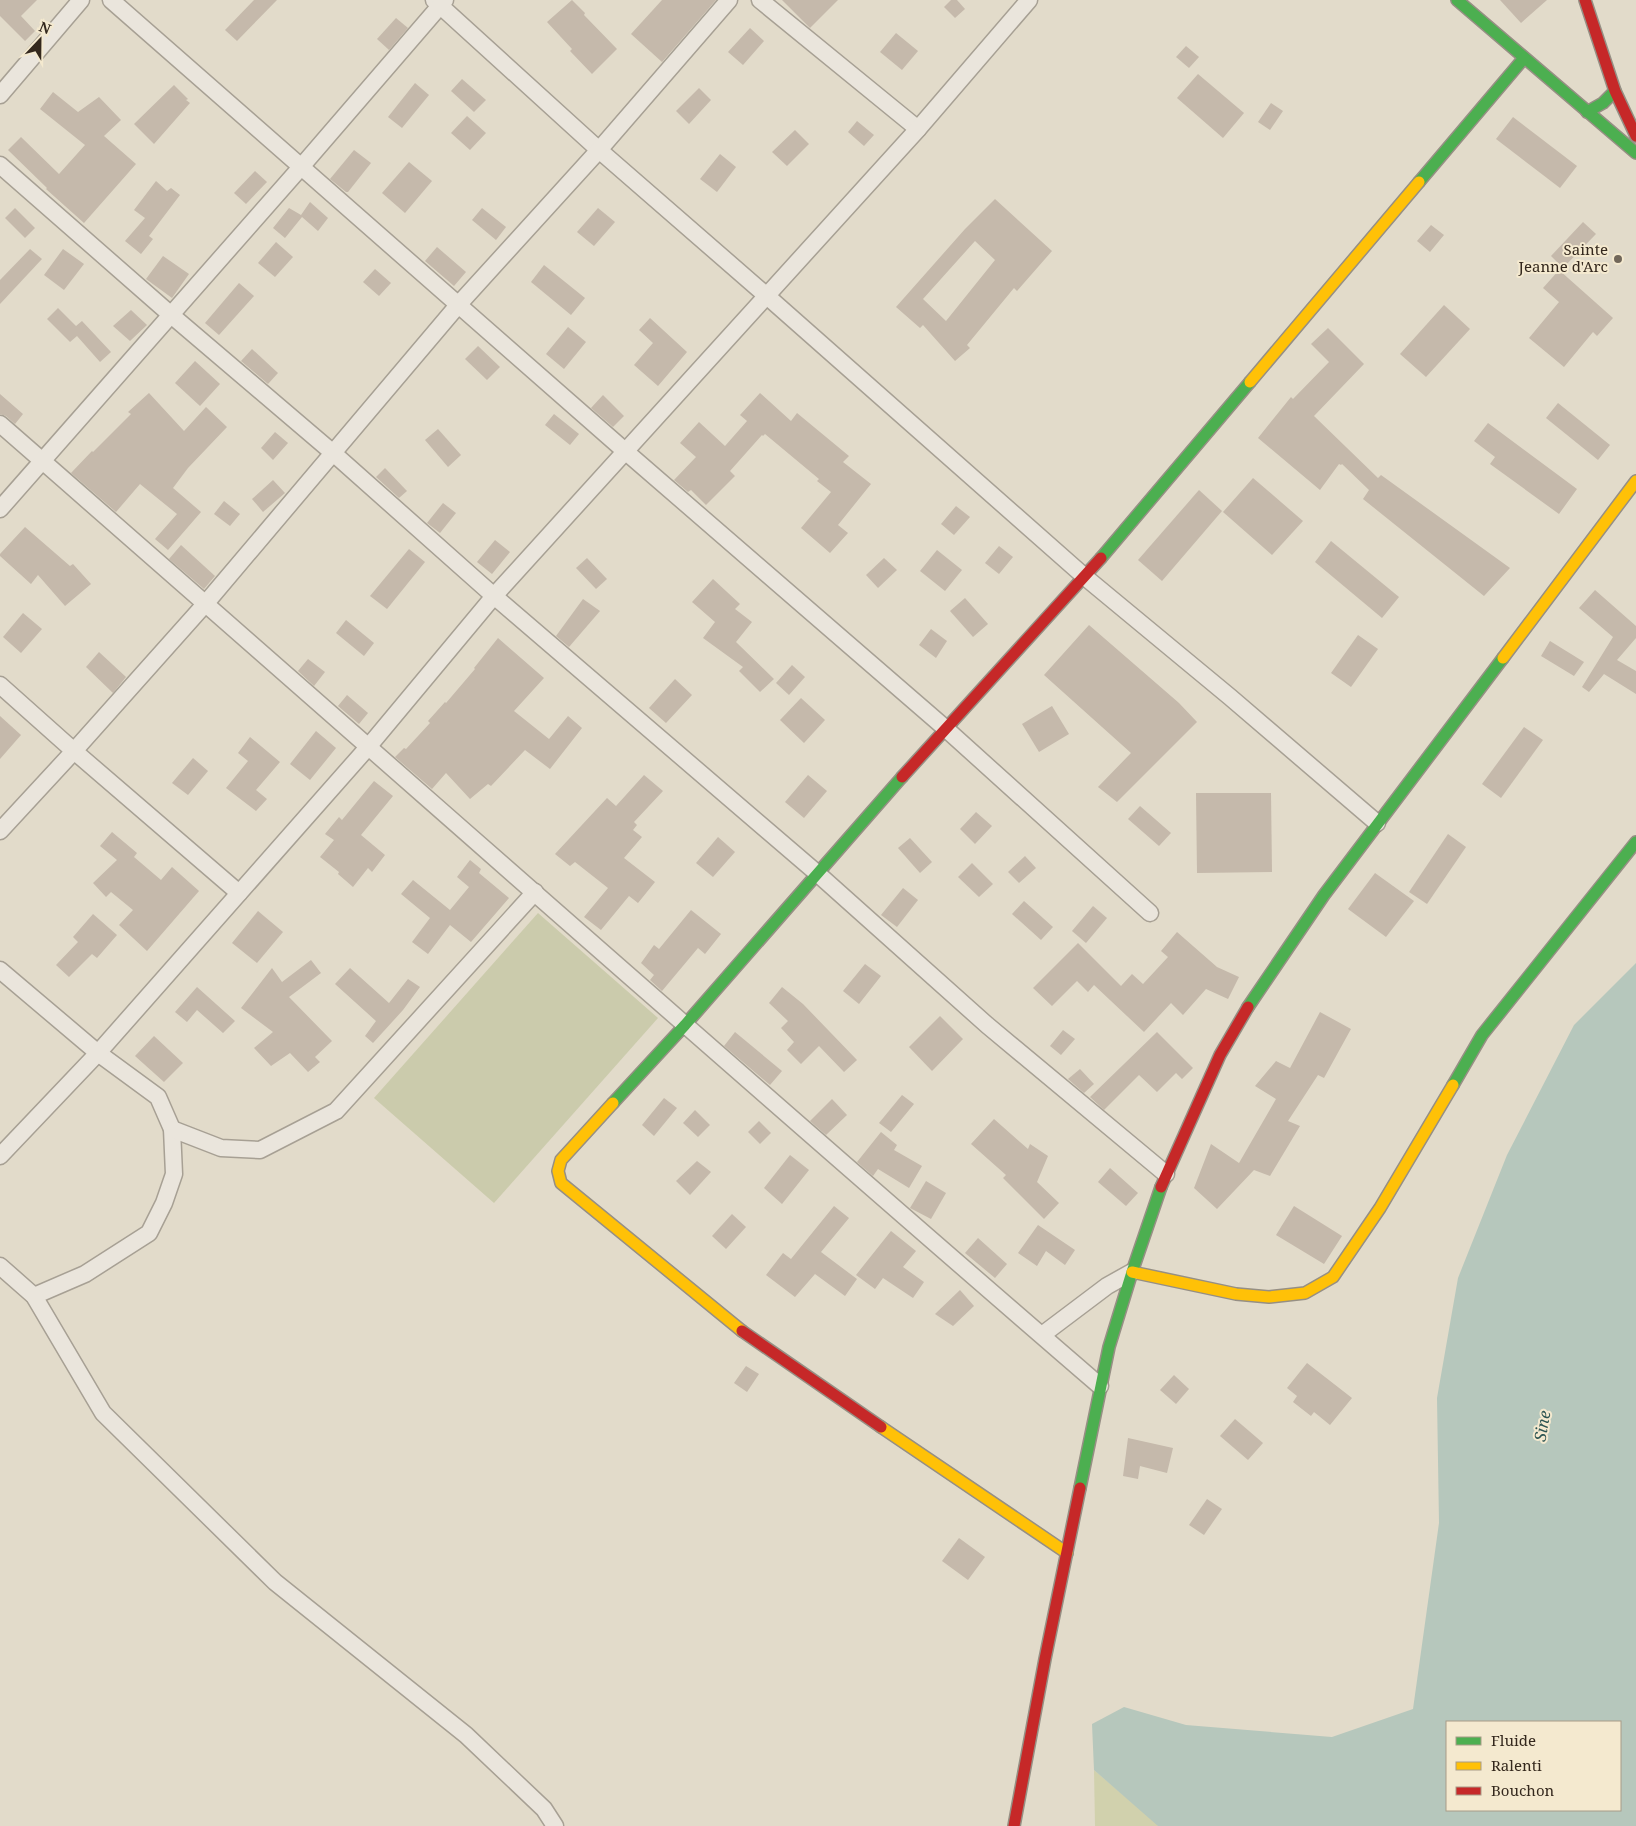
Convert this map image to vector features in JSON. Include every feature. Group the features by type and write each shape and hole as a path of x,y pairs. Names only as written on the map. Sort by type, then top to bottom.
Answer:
{"street":[{"path":"0,95 81,0"},
{"path":"111,0 625,451 945,728 1150,912"},
{"path":"0,831 206,603 459,304 599,150 729,0"},
{"path":"760,0 918,129"},
{"path":"0,1156 98,1053 369,746 494,596 768,297 918,129 1029,0"},
{"path":"1458,0 1636,154"},
{"path":"0,509 301,167 440,2 599,150 1085,577 1230,697 1377,823"},
{"path":"1589,3 1616,91 1636,136"},
{"path":"1067,1553 753,1340 561,1182 558,1171 561,1160 685,1025 945,728 1085,577 1524,58"},
{"path":"1587,112 1602,103 1616,91"},
{"path":"0,165 170,314 332,452 494,596 818,874 987,1025 1166,1174"},
{"path":"0,424 1100,1386"},
{"path":"1014,1826 1045,1659 1109,1347 1132,1272 1166,1174 1220,1055 1250,1004 1324,895 1636,481"},
{"path":"0,685 239,892"},
{"path":"1042,1335 1107,1286 1132,1272 1236,1294 1269,1296 1306,1294 1333,1277 1380,1208 1482,1035 1636,842"},
{"path":"172,1129 221,1148 260,1150 336,1111 535,892"},
{"path":"0,970 98,1053 158,1098 172,1129 174,1174 164,1203 149,1234 85,1274 34,1296"},
{"path":"0,1266 34,1296 103,1414 275,1582 466,1735 544,1809 555,1826"}],"green space":[{"path":"538,913 658,1018 494,1203 374,1098"},
{"path":"1094,1770 1157,1824 1158,1826 1095,1826"}],"water":[{"name":"Sine","path":"1636,963 1636,1826 1158,1826 1094,1770 1092,1724 1124,1707 1186,1725 1332,1737 1413,1709 1439,1523 1437,1398 1458,1278 1507,1155 1574,1025"}],"building":[{"path":"0,0 37,0 21,16 35,31 25,41 0,16"},
{"path":"254,0 277,0 237,41 225,30"},
{"path":"572,0 617,49 592,74 570,51 572,49 547,22"},
{"path":"662,0 716,0 662,62 631,34"},
{"path":"782,0 838,0 810,28"},
{"path":"951,0 957,0 965,9 955,18 944,7"},
{"path":"1500,0 1547,0 1521,23"},
{"path":"396,18 408,28 389,50 377,39"},
{"path":"750,28 764,41 743,65 728,52"},
{"path":"896,33 918,51 902,70 880,52"},
{"path":"1186,46 1199,57 1189,68 1176,57"},
{"path":"1198,74 1244,113 1223,138 1177,98"},
{"path":"462,79 486,100 474,112 451,91"},
{"path":"415,83 429,95 402,128 388,117"},
{"path":"174,85 190,103 154,144 134,124"},
{"path":"699,88 711,100 689,124 676,111"},
{"path":"53,92 78,112 99,97 121,120 104,136 136,164 84,223 46,189 8,150 21,137 59,174 85,145 40,109"},
{"path":"1271,103 1283,111 1270,130 1258,122"},
{"path":"467,116 486,133 470,150 451,133"},
{"path":"1513,117 1577,166 1560,188 1496,139"},
{"path":"857,121 874,135 864,146 848,132"},
{"path":"795,130 809,144 787,166 772,152"},
{"path":"354,150 371,163 348,192 346,192 330,179"},
{"path":"720,154 736,167 717,192 700,179"},
{"path":"409,162 432,181 405,213 382,193"},
{"path":"255,171 267,182 246,204 234,193"},
{"path":"156,181 167,191 171,188 180,195 149,236 153,239 141,254 125,241 145,218 134,210"},
{"path":"995,199 1052,251 1017,291 1014,288 967,345 970,348 955,361 923,325 920,328 896,307 965,229","holes":["975,241 995,260 946,321 923,299"]},
{"path":"310,202 328,218 318,231 302,217 285,238 273,228 289,208 301,215"},
{"path":"15,208 35,228 25,238 5,218"},
{"path":"482,208 506,227 496,240 472,220"},
{"path":"598,208 615,222 594,246 577,232"},
{"path":"1583,222 1596,234 1563,268 1551,256"},
{"path":"1431,225 1444,235 1430,252 1417,241"},
{"path":"276,242 293,257 275,277 258,263"},
{"path":"437,247 466,272 454,286 425,261"},
{"path":"30,249 42,259 0,304 0,280"},
{"path":"63,249 84,264 64,290 44,275"},
{"path":"163,256 189,274 172,298 146,279"},
{"path":"544,265 585,298 571,315 531,282"},
{"path":"375,269 391,283 379,296 363,282"},
{"path":"1559,270 1613,318 1597,336 1593,332 1564,367 1529,338 1559,302 1543,288"},
{"path":"239,283 254,296 219,335 205,323"},
{"path":"1444,305 1470,329 1426,377 1400,354"},
{"path":"58,308 76,326 82,321 111,352 100,362 77,336 70,342 47,319"},
{"path":"131,310 147,325 130,341 113,326"},
{"path":"650,318 687,352 658,386 634,365 653,343 639,330"},
{"path":"568,327 586,342 564,369 546,354"},
{"path":"1328,328 1364,364 1314,416 1378,478 1381,475 1510,568 1484,596 1363,499 1369,490 1342,464 1339,464 1320,490 1258,438 1291,397 1293,399 1329,362 1311,344"},
{"path":"478,346 500,367 487,380 465,359"},
{"path":"252,349 278,373 268,384 241,361"},
{"path":"195,361 220,384 200,406 175,383"},
{"path":"149,393 184,431 206,407 227,427 188,468 173,488 201,512 168,550 155,539 177,514 140,484 116,512 71,473 131,414 128,412"},
{"path":"760,393 791,421 797,413 849,456 843,462 871,484 838,525 848,533 830,553 801,528 831,492 817,481 819,479 765,434 730,471 735,476 706,505 691,490 688,492 674,480 696,457 680,443 699,422 725,446 747,421 740,415"},
{"path":"0,394 23,414 15,424 6,416 0,414"},
{"path":"603,395 624,416 613,427 591,408"},
{"path":"1558,403 1610,445 1598,460 1546,418"},
{"path":"554,414 579,434 570,445 545,425"},
{"path":"1488,423 1577,489 1559,514 1490,464 1495,457 1474,441"},
{"path":"438,429 461,455 448,467 425,440"},
{"path":"275,432 288,443 273,460 261,448"},
{"path":"385,468 407,491 399,498 376,477"},
{"path":"1253,478 1303,521 1272,555 1223,512"},
{"path":"273,480 285,493 263,512 252,499"},
{"path":"1199,490 1222,511 1162,581 1138,560"},
{"path":"224,501 240,514 230,526 214,514"},
{"path":"443,503 456,513 440,533 427,523"},
{"path":"956,506 970,517 954,535 941,524"},
{"path":"25,527 70,566 73,564 91,584 65,606 38,575 31,584 0,556"},
{"path":"495,540 510,552 492,574 477,562"},
{"path":"1331,541 1399,597 1382,618 1315,562"},
{"path":"181,545 215,576 204,589 169,559"},
{"path":"999,546 1013,557 999,574 985,563"},
{"path":"409,549 425,562 387,609 370,596"},
{"path":"937,550 962,570 945,591 920,571"},
{"path":"587,558 607,579 596,589 576,568"},
{"path":"884,558 897,570 878,588 866,575"},
{"path":"713,579 740,604 735,609 752,622 736,642 774,679 760,692 739,671 743,667 703,638 715,622 692,602"},
{"path":"1595,590 1636,626 1636,638 1617,660 1636,671 1636,694 1604,674 1589,692 1582,687 1613,637 1579,608"},
{"path":"965,598 988,624 973,637 950,611"},
{"path":"583,599 600,611 569,647 556,636"},
{"path":"23,613 42,629 21,653 3,637"},
{"path":"346,620 374,643 364,656 336,633"},
{"path":"1089,625 1179,703 1197,722 1117,802 1098,787 1131,753 1044,675"},
{"path":"931,629 947,641 936,658 919,645"},
{"path":"1358,635 1378,649 1351,687 1331,673"},
{"path":"498,638 544,678 514,711 549,739 568,716 582,728 550,769 525,750 491,786 488,784 470,799 446,773 432,789 395,757 404,748 406,749 430,723 428,721 475,669"},
{"path":"1550,641 1584,662 1574,676 1541,656"},
{"path":"99,652 126,677 113,693 86,667"},
{"path":"308,659 325,672 314,686 298,671"},
{"path":"792,665 805,677 789,695 776,683"},
{"path":"675,679 692,695 666,723 649,708"},
{"path":"347,695 368,713 359,724 338,706"},
{"path":"801,698 825,720 804,743 780,720"},
{"path":"1052,706 1069,734 1039,752 1022,724"},
{"path":"0,716 21,735 0,759"},
{"path":"1524,727 1543,740 1501,798 1482,784"},
{"path":"316,731 336,748 310,780 290,764"},
{"path":"250,737 280,762 256,790 267,799 256,811 226,788 248,761 238,753"},
{"path":"193,758 208,771 188,795 172,783"},
{"path":"644,775 663,791 634,822 637,825 633,830 642,837 624,858 655,882 638,903 629,896 601,930 584,917 608,888 575,862 570,866 555,854 607,798 616,806"},
{"path":"808,775 827,791 804,818 785,802"},
{"path":"374,781 393,796 361,835 385,855 372,872 368,868 353,887 338,874 339,872 320,857 334,840 325,834 339,817 342,820"},
{"path":"1196,793 1271,793 1272,872 1197,873"},
{"path":"1140,806 1171,833 1159,846 1128,819"},
{"path":"976,812 992,826 975,844 960,829"},
{"path":"112,832 137,853 134,857 161,880 172,867 199,891 147,951 119,925 133,910 111,892 106,897 93,883 117,860 100,846"},
{"path":"1448,834 1466,847 1427,904 1409,892"},
{"path":"718,837 735,852 713,877 696,863"},
{"path":"910,838 932,862 920,873 898,848"},
{"path":"1025,856 1036,868 1019,883 1008,872"},
{"path":"470,860 481,869 479,873 509,898 471,942 450,925 428,954 412,942 430,918 401,894 413,880 450,910 469,887 457,877"},
{"path":"972,863 993,884 979,897 958,877"},
{"path":"1375,873 1414,901 1386,937 1348,909"},
{"path":"903,888 918,900 897,927 881,915"},
{"path":"1024,901 1053,927 1041,940 1012,914"},
{"path":"1093,906 1107,918 1086,943 1072,931"},
{"path":"691,910 721,934 705,954 698,948 662,991 650,980 654,975 641,963 654,945 659,949"},
{"path":"258,911 283,932 257,963 232,943"},
{"path":"93,914 117,935 97,958 92,954 69,977 56,965 78,942 73,937"},
{"path":"1177,932 1217,967 1239,977 1228,999 1206,989 1183,1015 1171,1003 1144,1032 1094,985 1088,992 1077,981 1052,1006 1033,988 1078,943 1121,986 1132,974 1143,984 1168,957 1161,951"},
{"path":"311,960 321,973 289,997 332,1041 315,1057 320,1062 308,1072 290,1053 271,1066 254,1048 273,1032 241,1008 272,968 282,982"},
{"path":"865,964 881,976 859,1004 843,991"},
{"path":"350,968 389,1003 408,979 420,987 403,1010 373,1043 365,1036 376,1021 335,984"},
{"path":"197,987 235,1021 223,1033 197,1010 187,1022 175,1012"},
{"path":"782,987 803,1004 857,1060 844,1072 819,1046 801,1064 787,1050 794,1042 781,1028 788,1021 769,1003"},
{"path":"1320,1012 1351,1029 1324,1078 1318,1075 1288,1121 1300,1126 1270,1176 1254,1170 1217,1209 1194,1188 1211,1144 1239,1163 1276,1099 1255,1086 1276,1061 1290,1068"},
{"path":"940,1016 963,1039 932,1071 909,1047"},
{"path":"1063,1030 1075,1039 1061,1055 1050,1046"},
{"path":"735,1032 782,1071 770,1085 724,1046"},
{"path":"1157,1032 1193,1068 1182,1079 1176,1073 1157,1092 1139,1075 1104,1110 1090,1097"},
{"path":"154,1036 183,1063 164,1082 135,1056"},
{"path":"1080,1069 1094,1084 1084,1093 1068,1079"},
{"path":"902,1095 914,1104 891,1132 879,1123"},
{"path":"664,1098 677,1108 654,1136 642,1125"},
{"path":"832,1099 847,1115 826,1135 810,1121"},
{"path":"695,1110 710,1125 698,1137 683,1123"},
{"path":"994,1119 1028,1149 1030,1144 1048,1156 1037,1182 1059,1203 1044,1219 1003,1178 1006,1175 971,1144"},
{"path":"759,1121 771,1133 760,1144 748,1132"},
{"path":"881,1132 897,1145 894,1150 922,1166 909,1188 878,1169 873,1176 857,1162"},
{"path":"790,1155 809,1170 782,1204 764,1188"},
{"path":"697,1161 711,1172 690,1195 676,1181"},
{"path":"1110,1168 1138,1193 1126,1206 1098,1182"},
{"path":"926,1181 946,1193 931,1219 910,1208"},
{"path":"834,1206 849,1218 821,1252 857,1279 845,1296 815,1274 795,1297 766,1275 783,1253 791,1259"},
{"path":"1294,1206 1342,1236 1324,1264 1276,1235"},
{"path":"732,1214 746,1227 726,1249 712,1236"},
{"path":"1038,1225 1075,1250 1065,1265 1046,1251 1037,1266 1018,1253"},
{"path":"891,1231 916,1251 903,1267 924,1282 913,1298 883,1278 875,1289 856,1275"},
{"path":"978,1238 1007,1264 995,1278 965,1253"},
{"path":"960,1290 974,1306 953,1326 935,1314"},
{"path":"1307,1363 1352,1398 1330,1425 1314,1412 1311,1416 1293,1402 1297,1396 1287,1388"},
{"path":"746,1366 759,1374 747,1392 734,1383"},
{"path":"1174,1375 1189,1389 1176,1404 1160,1390"},
{"path":"1235,1419 1263,1443 1248,1460 1220,1436"},
{"path":"1128,1438 1173,1448 1167,1473 1140,1466 1138,1479 1123,1476"},
{"path":"1207,1499 1222,1509 1204,1535 1189,1525"},
{"path":"959,1538 985,1557 968,1580 942,1561"}],"traffic: fast":[{"path":"1457,0 1636,153"},
{"path":"1419,182 1524,58"},
{"path":"1587,112 1603,103 1615,91"},
{"path":"1101,558 1250,382"},
{"path":"1248,1007 1324,895 1503,658"},
{"path":"613,1103 685,1025 902,777"},
{"path":"1453,1085 1482,1035 1636,842"},
{"path":"1080,1488 1109,1347 1161,1187"}],"traffic: slow":[{"path":"1250,382 1419,182"},
{"path":"1503,658 1636,481"},
{"path":"1132,1272 1236,1294 1269,1297 1305,1293 1333,1277 1380,1208 1453,1085"},
{"path":"613,1103 561,1160 558,1171 561,1183 742,1331"},
{"path":"881,1427 1067,1553"}],"traffic: jam":[{"path":"1585,0 1615,91 1636,136"},
{"path":"902,777 1101,558"},
{"path":"1161,1187 1220,1055 1248,1007"},
{"path":"742,1331 881,1427"},
{"path":"1014,1826 1045,1659 1080,1488"}],"place":[{"name":"Sainte Jeanne d'Arc","path":"1618,259"}]}
